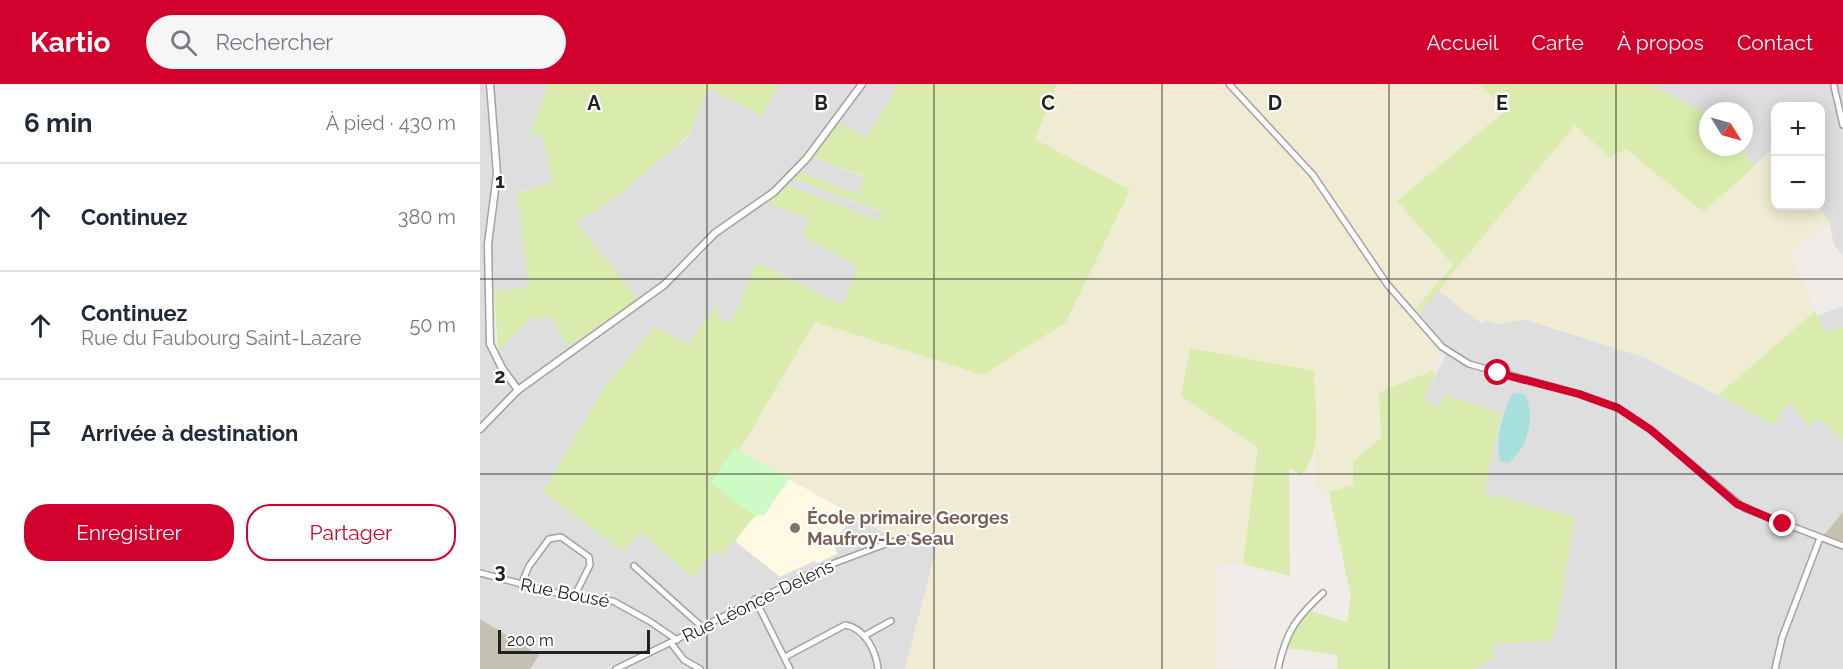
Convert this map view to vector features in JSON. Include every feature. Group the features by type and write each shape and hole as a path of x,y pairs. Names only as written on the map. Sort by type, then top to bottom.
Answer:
{"street":[{"path":"490,84 497,174 488,244 490,344 502,368 518,390"},
{"path":"480,429 518,390 664,285 715,233 774,192 807,158 862,84"},
{"path":"1229,84 1313,175 1388,284 1450,353 1469,364 1579,394 1618,408 1651,430 1744,508 1843,546"},
{"path":"1833,85 1843,125"},
{"path":"521,585 529,566 549,539 561,537 589,557 590,565 574,597"},
{"name":"Rue Léonce-Delens","path":"616,669 824,567 905,538 938,537"},
{"path":"1775,669 1782,638 1820,538"},
{"path":"634,566 701,626"},
{"name":"Rue Bousé","path":"480,573 574,597 613,601 659,627 674,642 684,660 700,669"},
{"path":"1278,669 1288,632 1299,617 1323,593"},
{"path":"755,599 790,669"},
{"path":"864,636 891,621"},
{"path":"785,657 845,625 864,636 869,642 878,669"}],"shaded area":[{"path":"480,84 545,84 547,89 529,136 542,133 553,182 517,193 529,287 494,291 495,344 498,350 531,318 552,318 568,346 637,299 576,223 616,197 688,137 708,88 761,116 780,84 899,84 867,137 812,157 864,177 858,196 799,172 793,178 883,213 880,222 787,185 767,203 810,219 803,236 858,267 842,305 757,262 731,323 718,318 718,303 689,345 655,327 625,552 639,532 715,550 722,556 734,448 892,537 940,535 905,669 480,669"},
{"path":"1057,84 1225,84 1228,86 1230,84 1480,84 1505,111 1397,201 1453,265 1411,315 1442,352 1432,371 1379,392 1381,438 1353,461 1354,486 1329,492 1315,488 1314,371 1190,348 1181,396 1258,446 1243,564 1217,562 1216,669 905,669 940,535 892,537 739,451 815,322 983,375 1035,139"},
{"path":"1650,84 1843,84 1843,256 1834,245 1830,224 1821,210 1825,210 1825,102 1771,102 1771,151 1754,167 1747,156 1753,156 1753,102 1699,102 1699,110"},
{"path":"1575,125 1610,158 1626,149 1703,212 1771,151 1771,210 1821,210 1830,224 1790,251 1815,311 1718,395 1646,358 1524,319 1500,324 1485,320 1481,323 1438,290"},
{"path":"1438,290 1481,323 1485,320 1500,324 1524,319 1646,358 1774,425 1788,402 1820,418 1843,441 1843,669 1478,669 1477,666 1492,644 1484,494 1501,413 1438,407 1422,400 1447,353 1418,315"},
{"path":"1843,306 1843,327 1824,331 1817,316"},
{"name":"École primaire Georges Maufroy-Le Seau","path":"789,479 854,515 834,542 837,554 818,563 814,561 780,577 735,541 756,514 764,515"},
{"path":"1843,512 1843,542 1824,535"},
{"path":"480,619 539,655 530,669 480,669"}],"green space":[{"path":"545,84 780,84 762,116 708,88 688,136 616,197 576,223 638,299 568,346 552,318 531,318 498,350 494,291 529,287 517,193 553,182 542,133 529,136 547,89"},
{"path":"899,84 1057,84 1035,139 1130,190 1066,322 983,375 815,322 739,451 734,448 711,483 755,516 722,556 715,551 693,577 640,532 625,552 543,492 604,388 655,327 689,344 718,302 718,318 731,323 757,262 842,305 858,267 802,236 810,219 767,203 787,185 880,221 882,212 792,178 799,172 858,195 864,176 811,157 840,123 867,137"},
{"path":"1480,84 1650,84 1699,110 1699,156 1747,156 1754,167 1703,212 1626,149 1610,158 1575,125 1418,315 1414,311 1453,265 1397,201 1505,111"},
{"path":"1815,311 1824,331 1843,327 1843,441 1820,418 1809,426 1788,402 1774,425 1718,395"},
{"path":"1190,348 1314,371 1316,440 1313,453 1301,475 1289,468 1290,576 1243,564 1258,447 1181,396"},
{"path":"1432,371 1435,373 1423,400 1438,407 1446,395 1501,413 1484,493 1575,517 1552,641 1492,644 1495,659 1477,666 1478,669 1337,669 1337,655 1286,648 1294,629 1310,611 1347,622 1351,597 1329,492 1353,485 1353,461 1381,438 1379,392"},
{"path":"734,448 789,479 763,515 755,516 711,483"}],"water":[{"path":"1512,394 1525,395 1530,422 1521,449 1508,463 1500,461 1499,436"}],"place":[{"name":"École primaire Georges Maufroy-Le Seau","path":"795,528"}],"route":[{"path":"1498,373 1579,394 1618,408 1651,430 1737,504 1783,524"}]}
